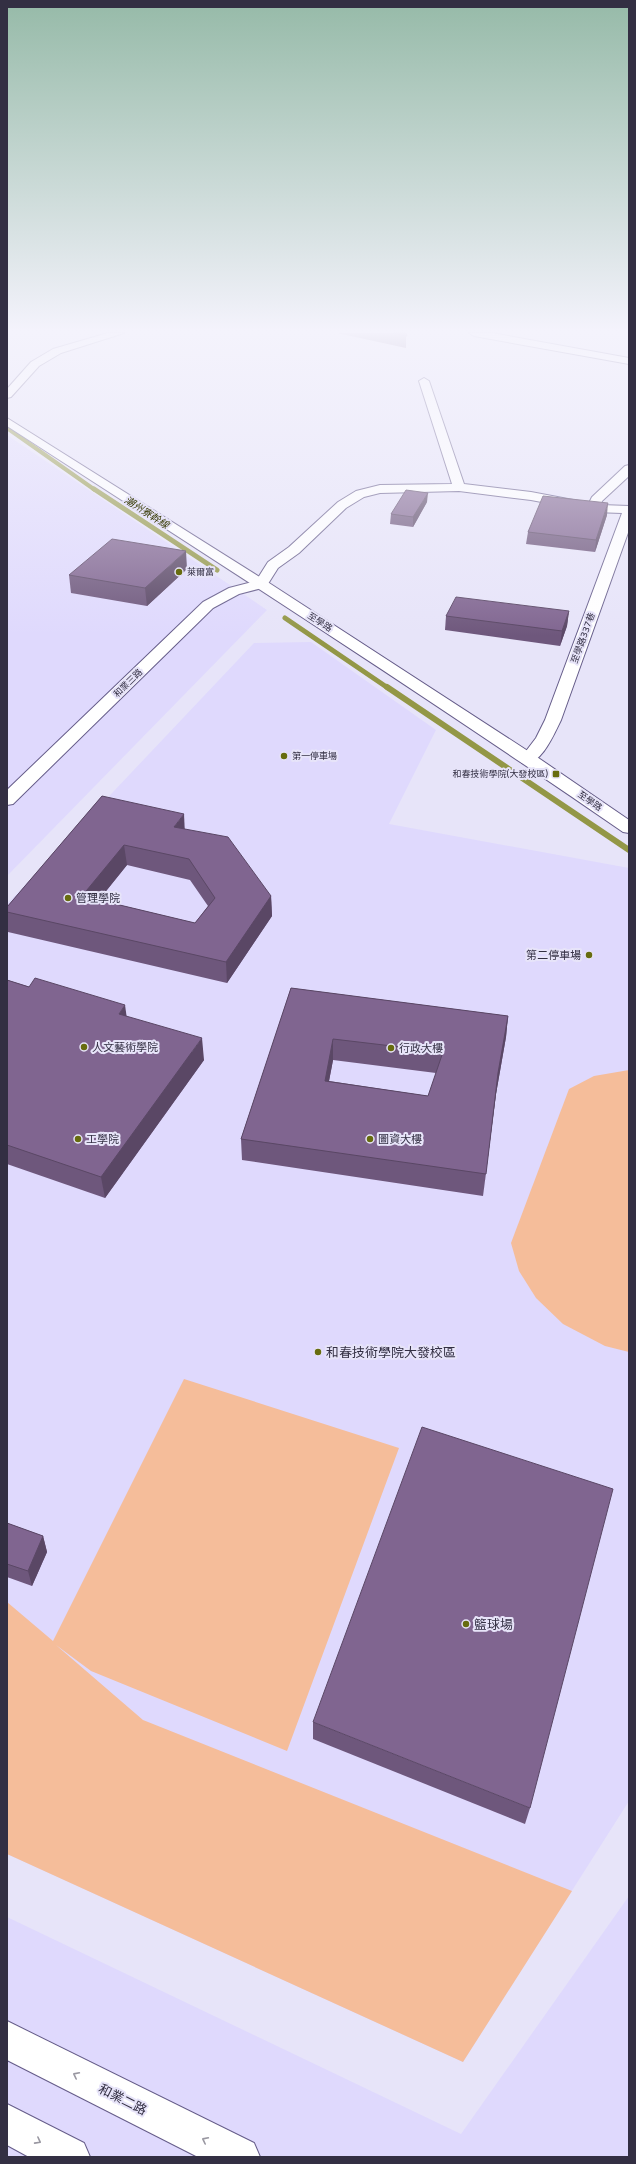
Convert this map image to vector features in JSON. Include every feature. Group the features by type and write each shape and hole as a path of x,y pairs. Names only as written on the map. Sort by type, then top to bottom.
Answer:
{"street":[{"name":"至學路","path":"27,434 261,584 528,759 629,828"},
{"path":"441,434 458,487"},
{"path":"594,508 596,500 629,469"},
{"path":"261,584 273,565 294,550 342,505 360,494 380,489 400,487 458,487 518,494 594,508 629,511"},
{"name":"至學路337巷","path":"528,759 544,739 553,720 629,511"},
{"name":"和業三路","path":"7,800 208,605 234,591 261,584"},
{"name":"和業二路","path":"7,2040 240,2157"},
{"path":"7,2124 70,2157"}],"shaded area":[{"path":"7,435 267,610 7,876"},
{"name":"和春技術學院大發校區","path":"311,642 436,730 389,824 629,868 629,1801 463,2062 7,1854 7,904 254,643"},
{"path":"629,1070 629,1352 605,1346 563,1324 536,1298 519,1271 511,1243 569,1089 594,1076"},
{"path":"184,1379 399,1448 287,1751 91,1671 56,1645 143,1720 572,1891 463,2062 7,1854 7,1602 53,1641"},
{"path":"629,1896 629,2157 7,2157 7,1917 461,2134"}],"building":[{"path":"406,490 428,493 413,517 391,514"},
{"path":"543,496 608,503 596,540 528,532"},
{"path":"112,539 186,551 145,588 69,575"},
{"path":"456,597 569,611 562,631 446,616"},
{"path":"102,796 184,814 174,827 228,837 271,896 226,962 7,912 7,907","holes":["124,845 189,859 215,898 195,923 82,896"]},
{"path":"35,978 125,1005 119,1014 202,1038 101,1177 7,1145 7,980 29,987"},
{"path":"291,988 508,1016 498,1073 486,1174 241,1139","holes":["333,1039 443,1052 428,1096 325,1081"]},
{"name":"籃球場","path":"422,1427 613,1489 530,1808 313,1722"},
{"path":"7,1523 43,1536 28,1571 7,1564"}],"waterway":[{"name":"潮州寮幹線","path":"15,434 95,490"},
{"name":"潮州寮幹線","path":"94,489 217,570"},
{"path":"285,618 388,688"},
{"path":"387,687 629,850"}],"place":[{"name":"萊爾富","path":"179,572"},
{"name":"第一停車場","path":"284,756"},
{"name":"和春技術學院(大發校區)","path":"556,774"},
{"name":"管理學院","path":"68,898"},
{"name":"第二停車場","path":"589,955"},
{"name":"人文藝術學院","path":"84,1047"},
{"name":"行政大樓","path":"391,1048"},
{"name":"工學院","path":"78,1139"},
{"name":"圖資大樓","path":"370,1139"},
{"name":"和春技術學院大發校區","path":"318,1352"},
{"name":"籃球場","path":"466,1624"}]}
